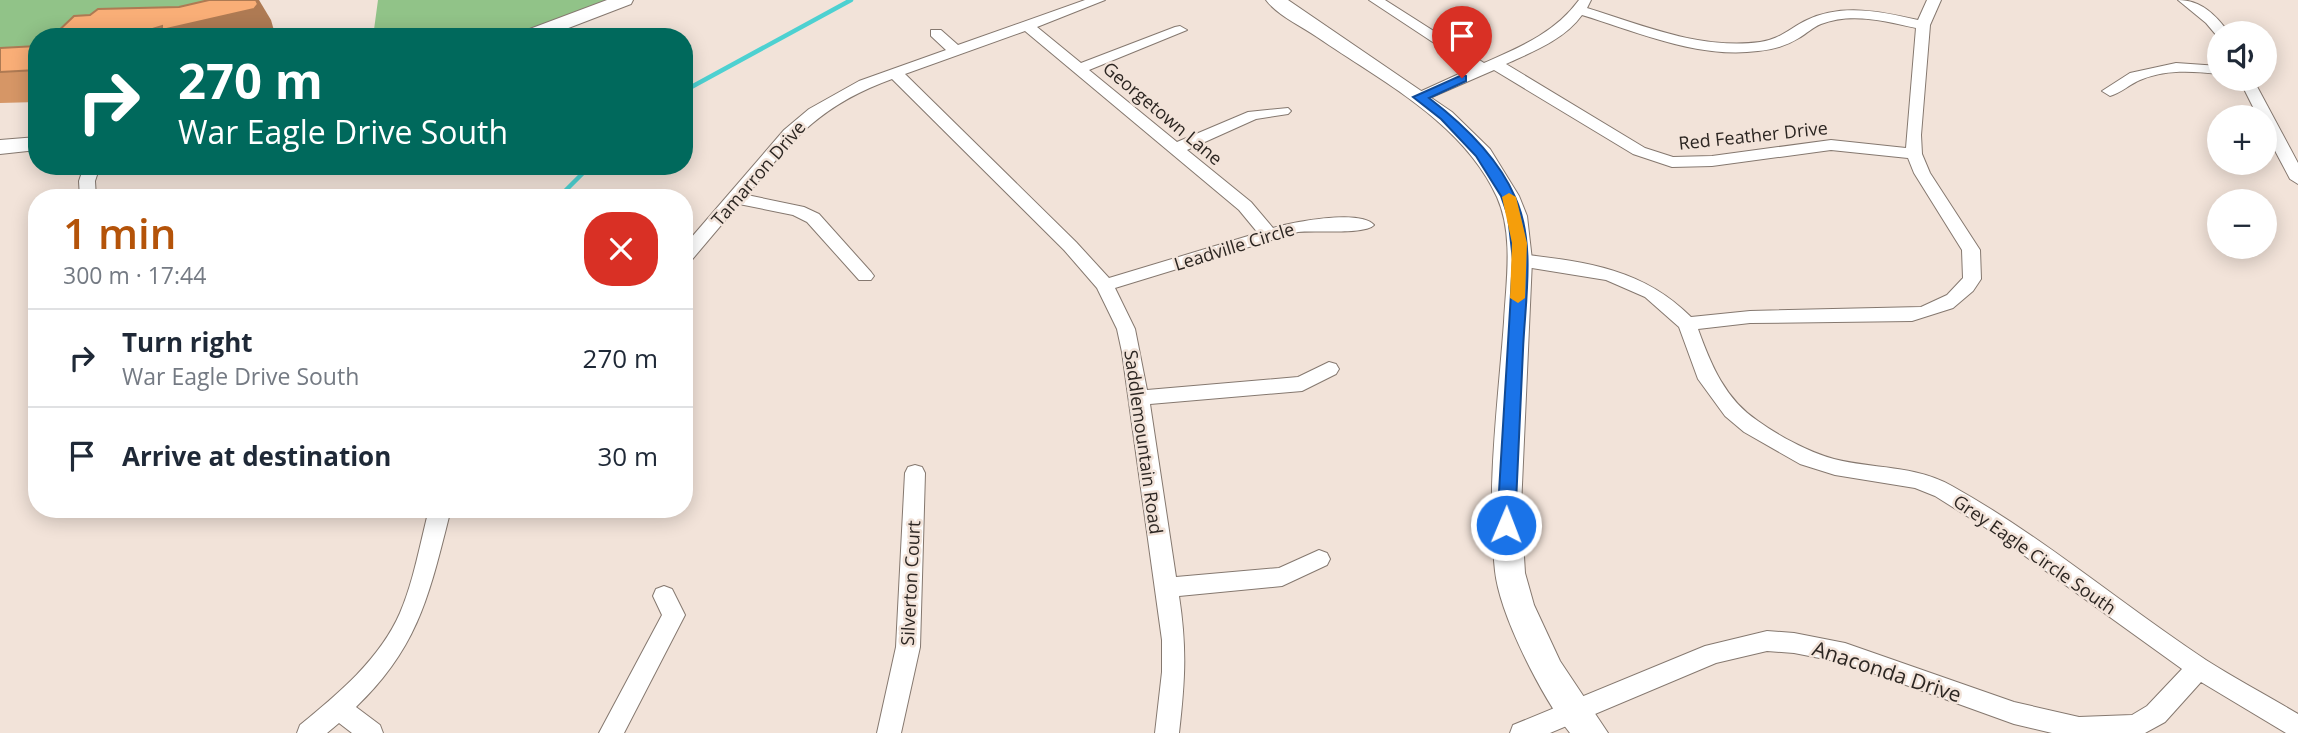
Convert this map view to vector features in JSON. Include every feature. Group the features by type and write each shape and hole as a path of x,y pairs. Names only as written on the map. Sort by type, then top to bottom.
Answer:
{"main road":[{"path":"550,28 624,0"},
{"path":"1275,0 1420,97 1465,135 1496,174 1508,196 1515,216 1520,260 1506,507 1508,564 1518,605 1527,627 1573,711 1591,733"},
{"path":"0,147 28,144"}],"street":[{"name":"Tamarron Drive","path":"693,248 801,122 848,92 1098,0"},
{"name":"Red Feather Drive","path":"1376,0 1654,158 1672,162 1712,162 1831,145 1914,154"},
{"path":"1687,324 1750,317 1912,315 1934,311 1953,302 1972,279 1972,250 1922,173 1914,154 1913,135 1923,25 1934,0"},
{"path":"2185,0 2212,21"},
{"path":"1420,97 1532,47 1563,27 1582,5 1685,40 1726,48 1754,47 1779,42 1809,24 1844,15 1880,16 1923,25"},
{"name":"Georgetown Lane","path":"1027,26 1245,206 1270,235"},
{"path":"1080,68 1180,30"},
{"path":"936,33 956,51"},
{"path":"2110,91 2123,81 2159,68 2185,66 2207,69"},
{"name":"Saddlemountain Road","path":"894,74 1070,246 1105,285 1126,329 1139,398 1174,640 1174,672 1167,733"},
{"path":"2252,91 2298,179"},
{"path":"1177,148 1253,115 1283,111"},
{"path":"736,198 798,211 813,218 865,276"},
{"name":"Leadville Circle","path":"1105,285 1270,235 1316,224 1365,225"},
{"name":"Grey Eagle Circle South","path":"1520,260 1585,269 1627,280 1663,299 1687,324 1704,374 1732,411 1751,427 1796,453 1835,467 1918,480 1942,490 1994,522 2199,668 2298,727"},
{"path":"1139,398 1301,384 1329,369"},
{"name":"Silverton Court","path":"888,733 908,647 915,473"},
{"path":"309,733 339,709 375,672 395,645 418,597 438,518"},
{"path":"1165,588 1282,578 1318,559"},
{"path":"611,733 674,615 664,596"},
{"name":"Anaconda Drive","path":"1522,733 1713,653 1768,641 1845,653 2014,713 2079,728 2136,726 2156,714 2199,668"},
{"path":"339,709 371,733"}],"green space":[{"path":"0,0 255,0 135,28 28,28 28,53 0,59"},
{"path":"378,0 625,0 550,28 374,28"}],"building":[{"path":"209,0 256,0 258,4 254,9 171,28 61,28 74,16 90,15 98,9 179,7"},
{"path":"28,46 28,70 0,72 0,48"}],"waterway":[{"path":"693,86 851,0"},
{"path":"567,189 581,175"}],"slow traffic":[{"path":"1509,197 1520,243 1518,298"}],"route":[{"path":"1462,78 1420,97 1445,116 1482,154 1508,196 1515,216 1520,260 1506,525"}]}
